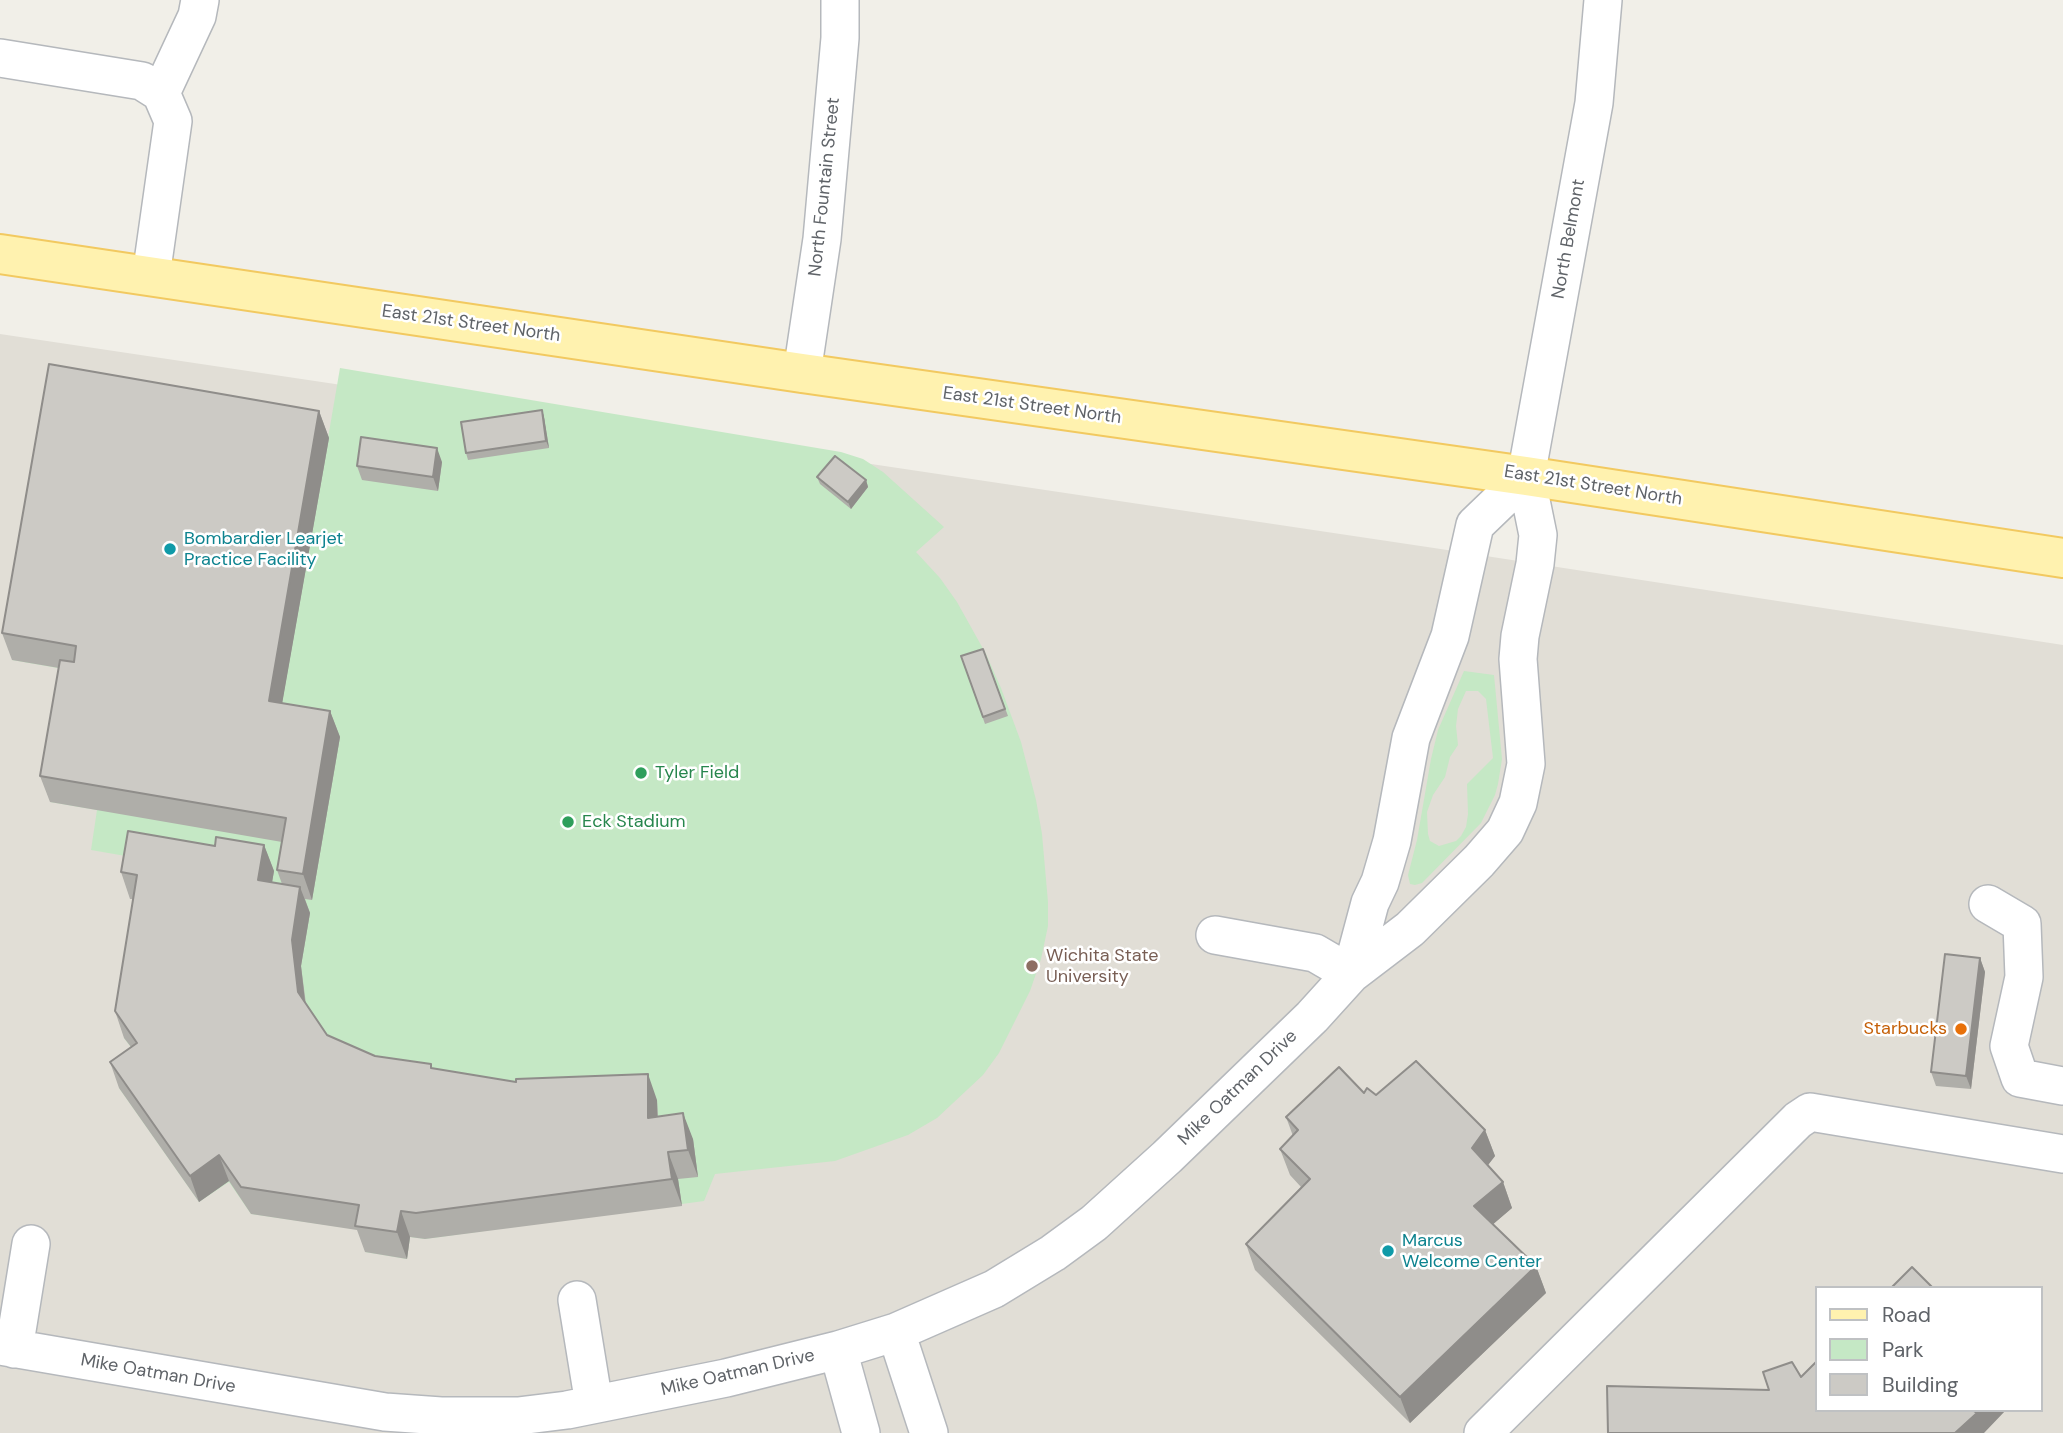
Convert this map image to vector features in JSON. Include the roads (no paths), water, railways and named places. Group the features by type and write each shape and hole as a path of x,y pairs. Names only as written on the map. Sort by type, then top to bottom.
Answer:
{"main road":[{"name":"East 21st Street North","path":"0,254 802,373 1526,476 2063,558"}],"street":[{"path":"161,93 197,16 200,0"},
{"name":"North Fountain Street","path":"802,373 822,239 840,38 840,0"},
{"name":"North Belmont","path":"1526,476 1594,103 1602,0"},
{"path":"0,58 142,81 161,93 173,121 151,276"},
{"name":"Mike Oatman Drive","path":"1351,974 1370,903 1380,882 1392,841 1411,738 1450,636 1475,525 1526,476"},
{"name":"Mike Oatman Drive","path":"7,1347 275,1395 413,1415 477,1418 517,1416 726,1378 838,1350 896,1332 995,1289 1053,1253 1094,1223 1167,1157 1312,1017 1351,974 1410,929 1485,855 1505,831 1518,803 1525,773 1518,659 1538,535 1526,476"},
{"path":"1988,904 2022,924 2024,977 2009,1046 2020,1078 2063,1086"},
{"path":"1215,934 1315,953 1351,974"},
{"path":"1483,1433 1798,1120 1810,1112 2063,1154"},
{"path":"7,1347 31,1244"},
{"path":"577,1300 594,1404"},
{"path":"896,1332 929,1433"},
{"path":"838,1350 861,1433"}],"place":[{"name":"Bombardier Learjet Practice Facility","path":"170,549"},
{"name":"Tyler Field","path":"641,773"},
{"name":"Eck Stadium","path":"568,822"},
{"name":"Wichita State University","path":"1032,966"},
{"name":"Starbucks","path":"1961,1029"},
{"name":"Marcus Welcome Center","path":"1388,1251"}]}
